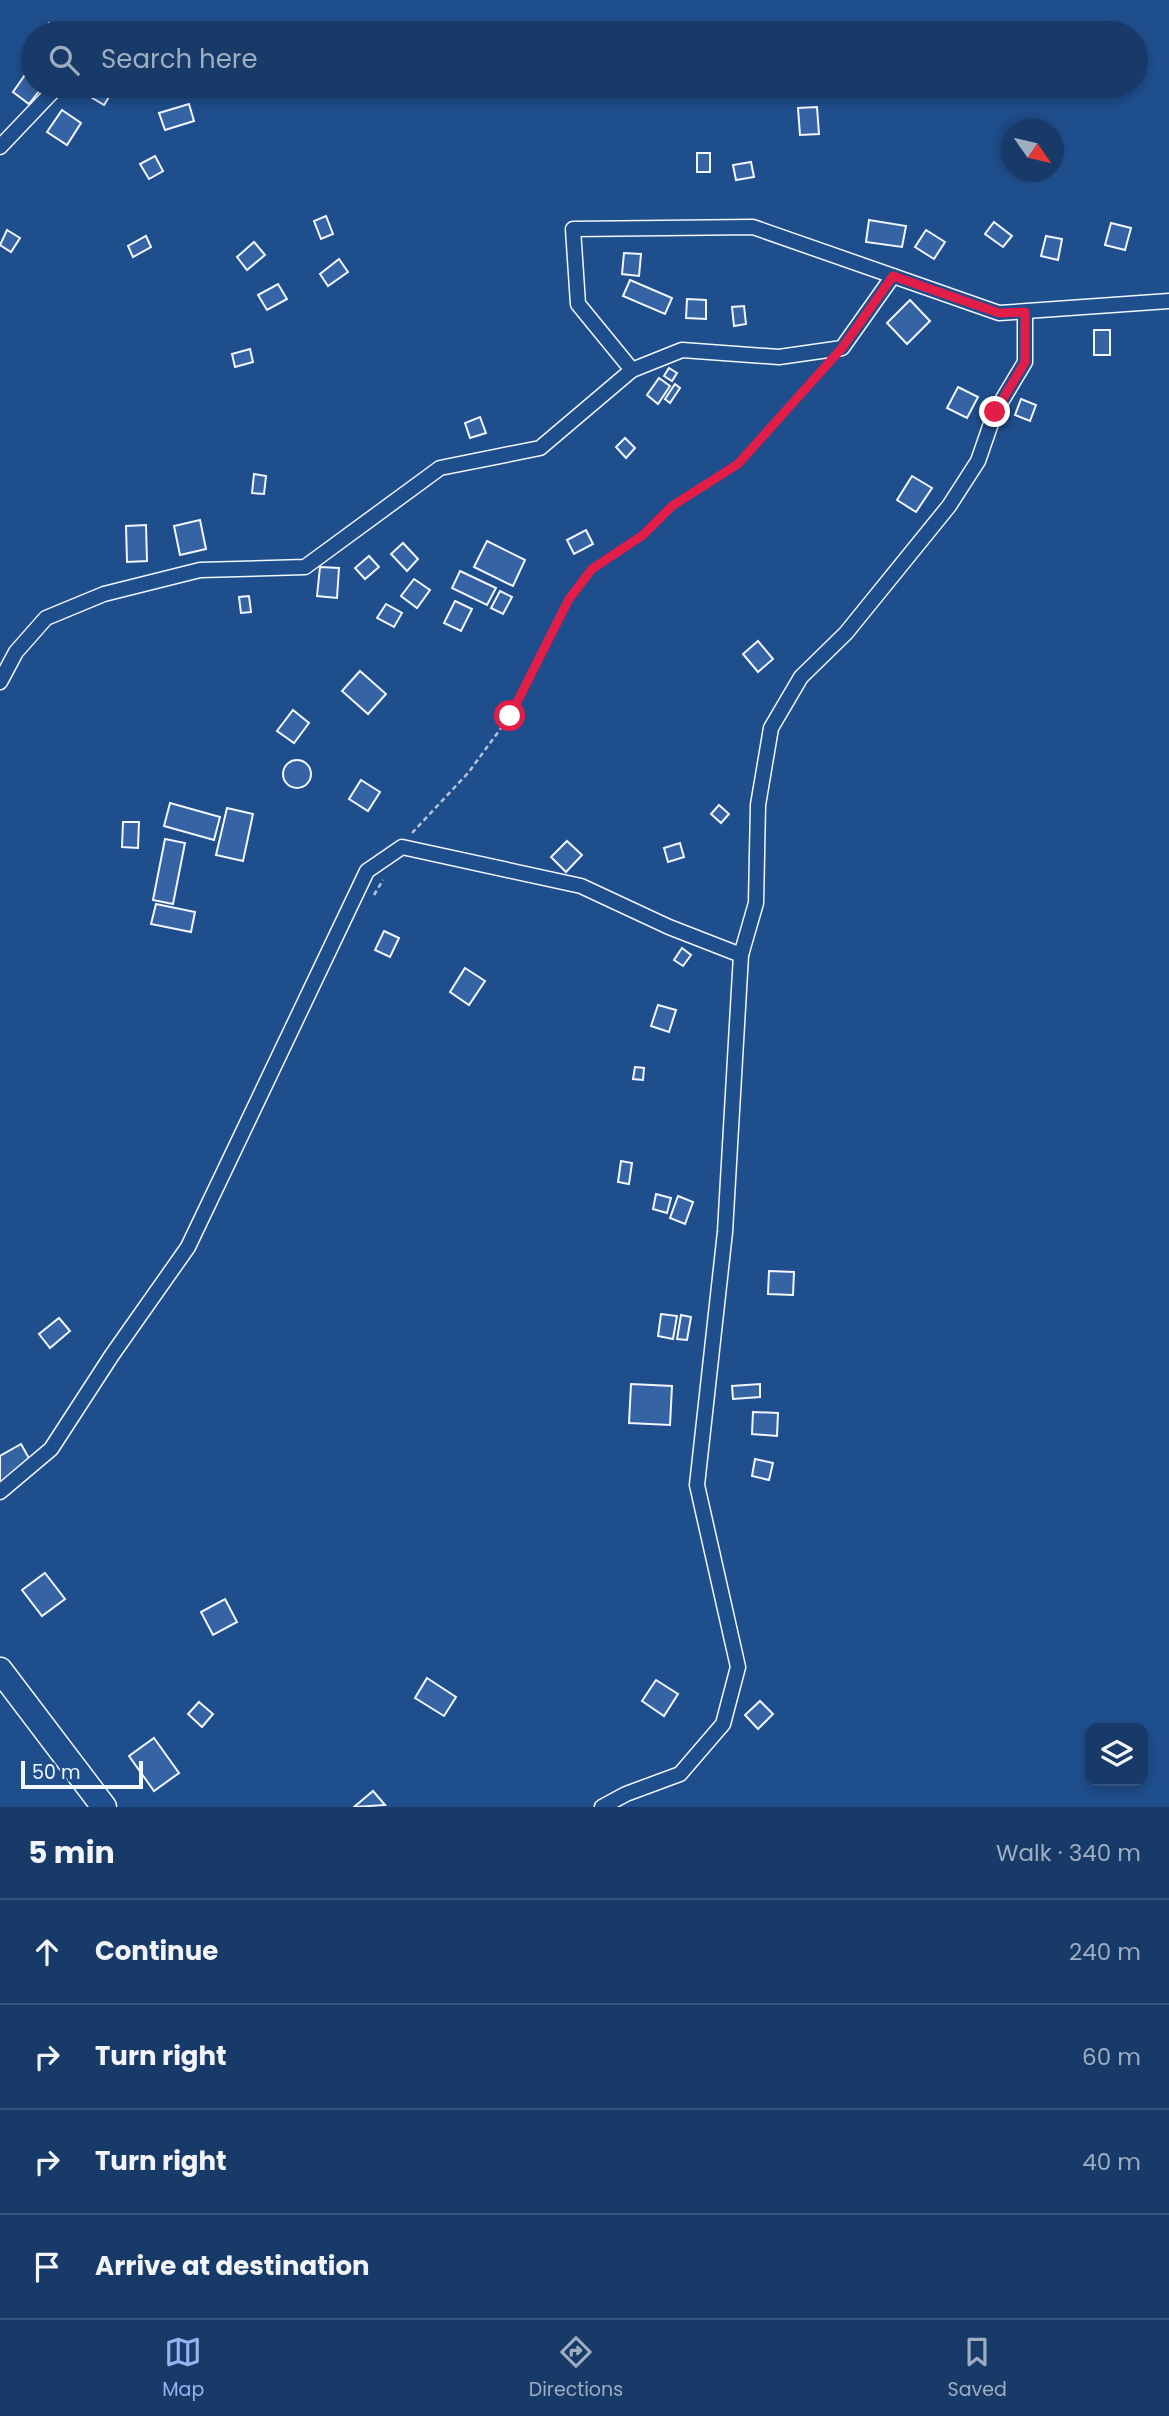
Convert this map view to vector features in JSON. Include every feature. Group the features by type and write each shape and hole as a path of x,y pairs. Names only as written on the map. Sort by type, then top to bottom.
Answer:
{"highway":[{"path":"0,1670 104,1807"}],"street":[{"path":"0,147 47,98"},
{"path":"632,370 578,304 573,229 753,227 999,313 1169,301"},
{"path":"0,682 16,652 46,618 104,594 200,570 305,566 440,468 540,448 632,370 682,349 779,357 842,348 893,276"},
{"path":"602,1807 626,1794 680,1774 723,1724 738,1667 697,1485 725,1232 741,955 756,902 758,805 771,728 801,677 853,624 949,506 971,472 995,412 1025,362 1025,312"},
{"path":"0,1492 51,1449 118,1345 188,1247 367,871 402,847 560,880 741,955"}],"path":[{"path":"412,833 468,773 510,716 569,599 592,569 643,535 672,506 738,464 842,348"},
{"path":"371,900 384,877"}],"building":[{"path":"21,81 21,98 13,92"},
{"path":"21,98 34,98 29,104"},
{"path":"92,98 108,98 104,105"},
{"path":"189,104 194,121 165,130 159,113"},
{"path":"817,107 819,134 800,135 798,108"},
{"path":"62,110 81,123 67,145 47,132"},
{"path":"697,153 710,153 710,172 697,172"},
{"path":"155,156 163,171 149,179 140,164"},
{"path":"751,162 754,177 736,180 733,165"},
{"path":"326,216 333,234 321,239 314,221"},
{"path":"869,220 906,226 902,247 866,242"},
{"path":"994,222 1012,236 1003,247 985,234"},
{"path":"1111,223 1131,228 1125,250 1105,245"},
{"path":"7,230 20,238 11,252 0,245"},
{"path":"926,230 945,242 934,259 915,247"},
{"path":"146,236 151,247 133,257 128,246"},
{"path":"1046,236 1062,239 1058,260 1041,256"},
{"path":"254,242 265,255 247,270 237,257"},
{"path":"624,253 641,254 639,276 622,274"},
{"path":"339,259 348,272 328,286 320,274"},
{"path":"630,280 672,298 665,314 623,296"},
{"path":"278,284 287,299 267,310 258,295"},
{"path":"687,299 706,300 706,319 686,318"},
{"path":"910,300 930,321 907,344 887,323"},
{"path":"744,306 746,324 734,326 732,307"},
{"path":"1094,330 1110,330 1110,355 1094,355"},
{"path":"250,349 253,362 235,367 232,354"},
{"path":"669,368 677,373 672,381 664,376"},
{"path":"659,378 670,386 658,404 647,395"},
{"path":"675,384 680,388 670,403 665,399"},
{"path":"958,387 978,397 967,418 947,408"},
{"path":"1021,399 1036,405 1030,421 1015,415"},
{"path":"480,417 486,433 470,438 465,423"},
{"path":"625,438 635,448 626,458 616,447"},
{"path":"254,474 266,476 264,494 252,493"},
{"path":"912,476 932,488 916,512 897,500"},
{"path":"200,520 206,549 180,555 174,526"},
{"path":"146,525 147,561 127,562 126,526"},
{"path":"586,530 593,544 574,554 567,540"},
{"path":"487,541 525,560 513,586 474,567"},
{"path":"403,543 418,559 407,571 391,554"},
{"path":"369,556 379,567 365,579 355,568"},
{"path":"320,567 339,568 337,598 317,596"},
{"path":"460,571 496,588 487,605 452,588"},
{"path":"414,579 430,590 417,608 401,596"},
{"path":"500,591 512,597 503,614 491,608"},
{"path":"249,596 251,612 241,613 239,597"},
{"path":"455,601 472,609 461,631 444,623"},
{"path":"386,604 402,613 394,627 377,618"},
{"path":"758,641 773,659 758,672 743,654"},
{"path":"360,671 386,694 368,714 342,691"},
{"path":"293,710 309,723 294,743 277,731"},
{"path":"297,760 307,764 311,774 307,784 297,788 287,784 283,774 287,764"},
{"path":"361,780 380,792 368,811 349,799"},
{"path":"170,803 220,817 214,840 164,826"},
{"path":"719,805 729,814 721,823 711,814"},
{"path":"227,808 253,814 243,861 216,855"},
{"path":"123,822 139,822 138,848 122,847"},
{"path":"165,839 185,843 173,904 153,900"},
{"path":"567,841 582,855 566,872 551,857"},
{"path":"680,843 684,857 668,862 664,848"},
{"path":"156,904 195,912 191,932 151,924"},
{"path":"384,931 399,938 390,957 375,950"},
{"path":"682,948 691,955 683,966 674,960"},
{"path":"465,968 485,981 469,1005 450,992"},
{"path":"658,1005 676,1010 669,1032 651,1026"},
{"path":"635,1067 644,1068 643,1080 633,1079"},
{"path":"621,1161 632,1163 629,1184 618,1182"},
{"path":"656,1194 671,1198 667,1213 653,1209"},
{"path":"678,1196 693,1202 685,1224 670,1218"},
{"path":"769,1271 794,1272 793,1295 768,1294"},
{"path":"661,1314 677,1316 673,1339 658,1336"},
{"path":"681,1315 691,1317 687,1340 677,1339"},
{"path":"59,1318 70,1331 50,1348 39,1334"},
{"path":"631,1384 672,1386 670,1425 629,1423"},
{"path":"760,1384 760,1397 733,1399 732,1386"},
{"path":"753,1412 778,1413 777,1436 752,1434"},
{"path":"21,1444 34,1467 0,1486 0,1456"},
{"path":"755,1459 773,1463 769,1480 752,1476"},
{"path":"45,1573 65,1599 42,1616 22,1590"},
{"path":"225,1599 237,1622 213,1635 201,1612"},
{"path":"427,1678 456,1697 444,1716 415,1698"},
{"path":"656,1680 678,1694 664,1716 642,1701"},
{"path":"760,1701 773,1714 758,1729 745,1715"},
{"path":"199,1702 213,1714 202,1727 188,1714"},
{"path":"154,1738 179,1773 154,1791 129,1756"},
{"path":"373,1791 385,1805 354,1807"}],"route":[{"path":"510,716 569,599 592,569 643,535 672,506 738,464 842,348 893,276 999,313 1025,312 1025,362 995,412"}]}
